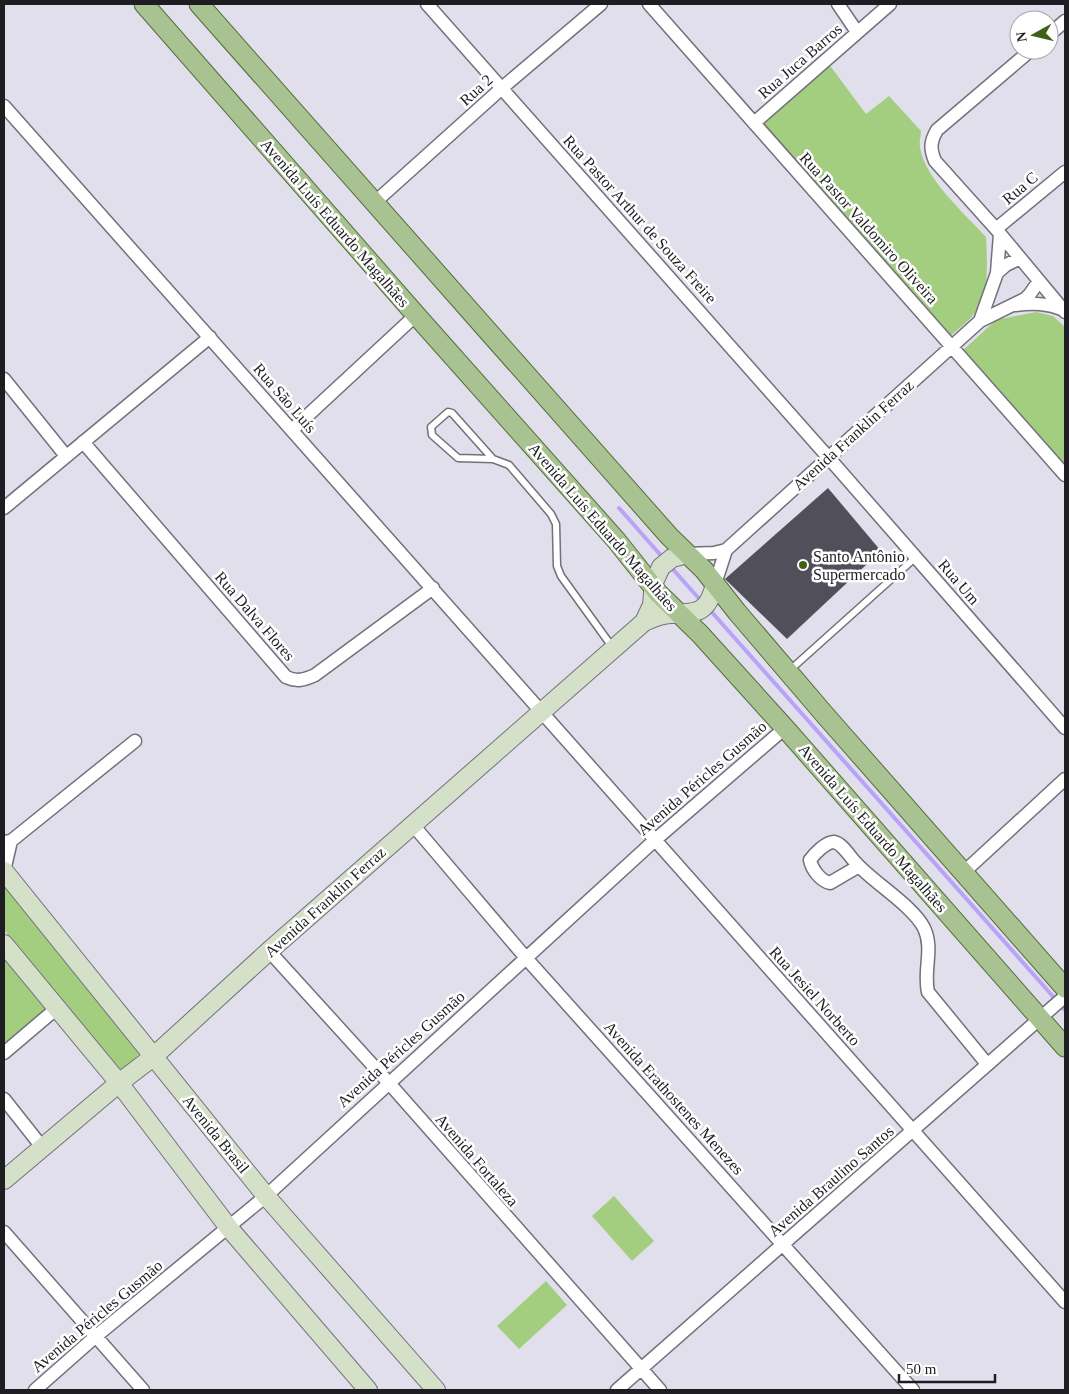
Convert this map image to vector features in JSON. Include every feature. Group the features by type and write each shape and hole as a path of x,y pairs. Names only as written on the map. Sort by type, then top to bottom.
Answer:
{"main road":[{"name":"Avenida Luís Eduardo Magalhães","path":"144,4 616,540 687,614 700,634 1043,1015 1065,1047"},
{"path":"199,4 670,536 683,555 704,570 713,590 788,672 964,872 1064,994"},
{"path":"644,622 652,605 655,581 665,563 683,555"},
{"path":"644,622 661,615 687,614 702,609 708,603 713,590"},
{"name":"Avenida Franklin Ferraz","path":"4,1180 119,1083 154,1057 269,951 644,622"},
{"name":"Avenida Brasil","path":"4,871 266,1196 436,1390"},
{"path":"4,944 119,1083 229,1228 368,1390"}],"street":[{"name":"Rua Pastor Arthur de Souza Freire","path":"427,4 828,457"},
{"name":"Rua 2","path":"374,203 502,88 601,4"},
{"name":"Rua Pastor Valdomiro Oliveira","path":"649,4 1065,475"},
{"path":"838,4 857,32"},
{"name":"Rua Juca Barros","path":"754,123 890,4"},
{"path":"1019,60 937,130 931,140 931,151 935,161 1065,311"},
{"name":"Rua São Luís","path":"4,106 433,588 540,712"},
{"name":"Rua C","path":"998,232 1065,172"},
{"name":"Avenida Franklin Ferraz","path":"980,321 997,273 998,232"},
{"path":"997,273 1006,265 1020,258"},
{"name":"Avenida Franklin Ferraz","path":"726,550 980,321 1013,306 1030,294 1039,281"},
{"path":"1013,306 1039,303 1065,311"},
{"path":"292,430 416,315"},
{"path":"4,508 210,337"},
{"path":"4,379 66,456"},
{"name":"Rua Dalva Flores","path":"83,442 286,677 294,681 304,680 315,675 433,588"},
{"name":"Rua Um","path":"828,457 1065,728"},
{"path":"683,555 708,554 726,550"},
{"path":"713,590 726,550"},
{"name":"Rua Jesiel Norberto","path":"540,712 1065,1302"},
{"name":"Avenida Péricles Gusmão","path":"35,1390 95,1337 266,1196 388,1082 654,840 785,728"},
{"path":"4,871 7,842 135,741"},
{"path":"964,872 1065,778"},
{"name":"Avenida Erathostenes Menezes","path":"412,825 526,958 913,1390"},
{"path":"859,866 917,917 925,930 928,944 925,980 928,992 987,1064"},
{"name":"Avenida Fortaleza","path":"269,951 388,1082 660,1390"},
{"name":"Avenida Braulino Santos","path":"617,1390 913,1131 1064,994"},
{"path":"4,1053 57,1008"},
{"path":"4,1099 42,1147"},
{"path":"4,1232 143,1390"}],"lane":[{"path":"493,459 452,413 448,412 431,427 432,435 458,458 493,459 509,465 551,514 556,524 557,566 561,576 613,649"},
{"path":"788,672 916,557"}],"green space":[{"path":"828,63 866,114 889,96 921,131 920,147 929,171 957,207 986,237 986,276 983,297 972,316 949,337 760,126"},
{"path":"1036,312 1053,316 1065,327 1065,468 961,352 996,320"},
{"path":"4,886 139,1054 121,1074 4,930"},
{"path":"4,957 48,1010 4,1047"},
{"path":"614,1196 654,1241 632,1261 592,1216"},
{"path":"546,1281 567,1305 519,1349 497,1326"}],"building":[{"name":"Santo Antônio Supermercado","path":"828,488 881,551 787,639 725,579"}],"waterway":[{"path":"619,508 664,559"},
{"path":"670,566 702,602"},
{"path":"709,609 1065,1010"}],"place":[{"name":"Santo Antônio Supermercado","path":"803,565"}]}
